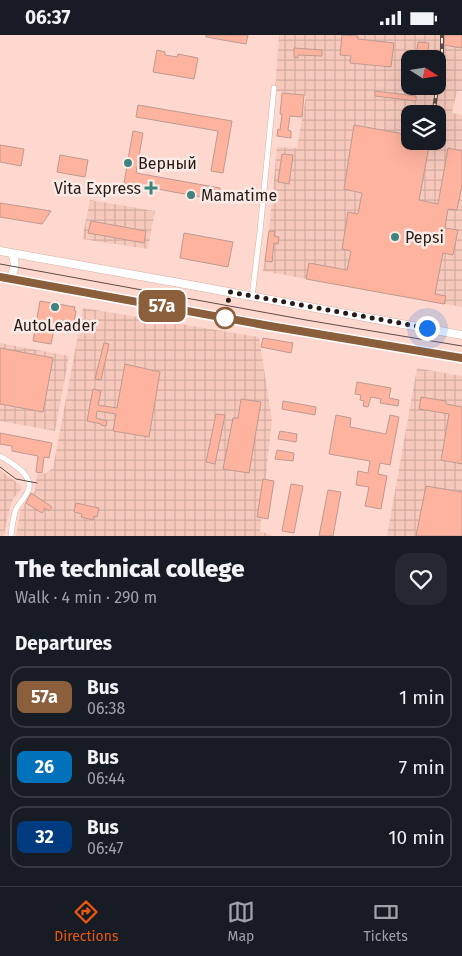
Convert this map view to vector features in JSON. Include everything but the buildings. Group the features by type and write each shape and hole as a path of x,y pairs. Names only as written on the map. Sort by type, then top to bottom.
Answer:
{"main road":[{"path":"0,251 462,335"},
{"path":"9,279 15,267 12,254"},
{"path":"0,277 264,325 462,358"}],"street":[{"path":"252,297 260,240 274,88"},
{"path":"0,456 24,472 28,480 29,491 19,503 11,536"}],"shaded area":[{"name":"Pepsi","path":"279,35 462,35 462,91 457,91 452,113 462,115 462,307 263,271 277,147 297,148 306,96 275,91"},
{"path":"90,200 155,211 148,249 82,239"},
{"path":"83,308 259,337 272,420 260,531 273,536 16,536 20,511 31,493 35,492 37,473 46,473 53,468"},
{"path":"0,343 69,356 55,431 0,421"},
{"path":"417,368 462,376 462,536 387,536"},
{"path":"0,470 22,488 13,499 4,536 0,536"}],"tram line":[{"path":"0,264 306,320 462,346"},
{"path":"0,467 16,479 37,483"}],"railway":[{"path":"435,105 442,58 442,35"}],"bus line":[{"name":"57а","path":"0,277 264,325 462,358"}],"place":[{"name":"Верный","path":"128,163"},
{"name":"Vita Express","path":"151,188"},
{"name":"Mamatime","path":"191,195"},
{"name":"Pepsi","path":"395,237"},
{"name":"AutoLeader","path":"55,307"}],"route":[{"path":"225,318 230,292 427,328"}]}
